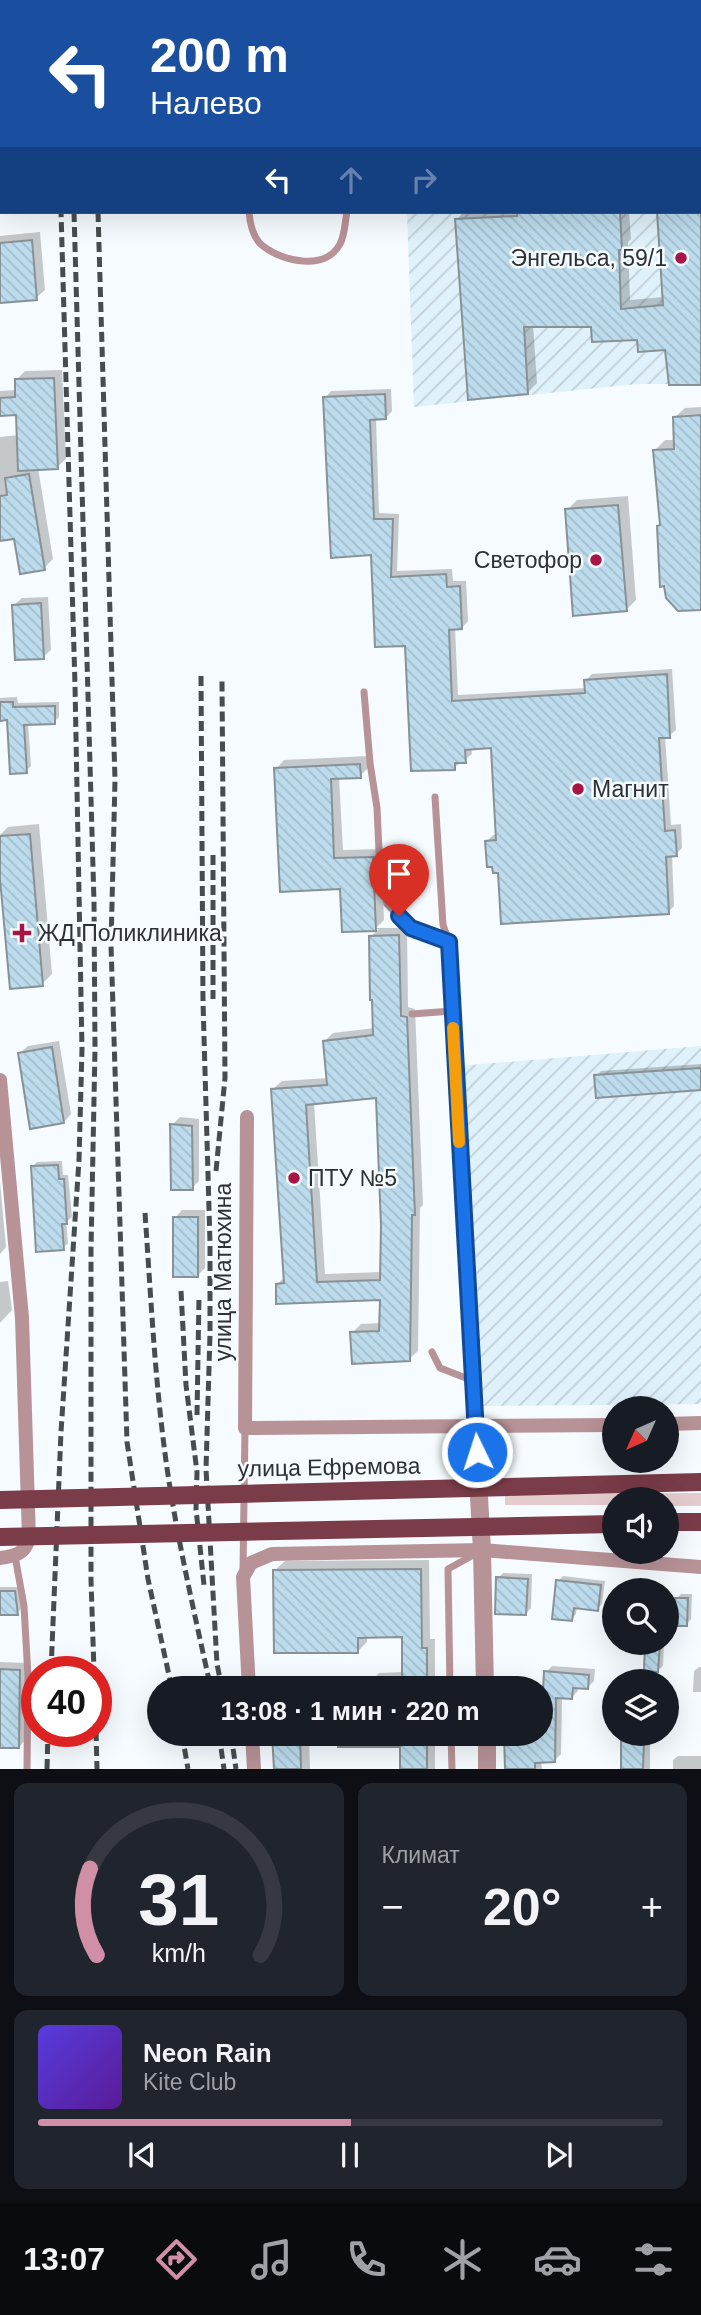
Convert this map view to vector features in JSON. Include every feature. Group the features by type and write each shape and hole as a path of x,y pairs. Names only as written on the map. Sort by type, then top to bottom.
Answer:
{"main road":[{"name":"улица Ефремова","path":"0,1500 701,1482"},
{"path":"679,1522 701,1522"},
{"path":"0,1537 602,1524"}],"street":[{"path":"0,1080 22,1318 29,1538 27,1545 7,1557"},
{"name":"улица Матюхина","path":"245,1428 247,1117"},
{"path":"679,1424 701,1423"},
{"name":"улица Ефремова","path":"245,1428 602,1425"},
{"path":"475,1427 482,1550 485,1676"},
{"path":"248,1676 243,1577 251,1563 272,1554 482,1550 701,1567"},
{"path":"253,1746 254,1769"},
{"path":"486,1746 487,1769"}],"lane":[{"path":"249,214 250,224 261,246 283,257 306,262 327,258 341,243 347,214"},
{"path":"364,692 377,808 380,872 387,904 411,928 449,942"},
{"path":"435,797 443,925 449,942 475,1427"},
{"path":"412,1014 452,1011"},
{"path":"432,1352 440,1368 471,1380"},
{"path":"243,1577 245,1428"},
{"path":"450,1676 448,1569 482,1550"},
{"path":"7,1557 24,1606 27,1769"},
{"path":"451,1746 452,1769"}],"shaded area":[{"path":"407,214 701,214 701,384 637,384 414,407"},
{"path":"701,1046 701,1404 679,1404 679,1396 602,1396 602,1405 482,1406 458,1066"},
{"path":"679,1493 701,1493 701,1506 679,1506"},
{"path":"505,1494 602,1494 602,1505 505,1505"}],"building":[{"path":"620,214 621,309 663,305 657,214 701,214 701,385 669,385 665,350 638,352 637,340 592,342 591,327 524,327 528,394 468,400 455,219"},
{"path":"32,240 37,300 0,303 0,243"},
{"path":"54,378 58,469 18,471 16,415 0,416 0,398 15,397 15,379"},
{"name":"Магнит","path":"385,394 386,419 370,420 374,519 393,519 391,577 446,574 447,587 460,586 462,629 449,630 452,701 585,693 584,680 667,674 670,738 659,738 665,831 675,830 677,856 666,857 669,914 501,924 498,873 493,873 492,867 487,867 485,841 496,840 491,748 465,750 466,763 455,763 455,770 411,771 405,646 375,647 371,555 331,558 323,397"},
{"path":"701,415 701,610 678,611 666,598 664,586 660,587 657,526 660,525 653,450 674,449 673,417"},
{"path":"29,474 45,570 20,574 14,539 0,541 0,496 7,495 5,478"},
{"name":"Светофор","path":"618,505 627,611 573,616 565,509"},
{"path":"41,603 44,659 15,660 12,605"},
{"path":"0,702 13,702 13,707 55,706 55,724 24,725 27,773 10,774 7,720 0,721"},
{"path":"360,764 361,778 331,779 334,858 373,857 376,931 342,932 340,889 280,892 274,768"},
{"name":"ЖД Поликлиника","path":"30,834 43,986 10,989 0,879 0,836"},
{"path":"399,935 401,1016 407,1017 415,1215 412,1215 410,1361 352,1364 350,1332 379,1331 380,1300 276,1304 276,1284 284,1283 271,1089 327,1085 323,1041 373,1035 369,936","holes":["376,1098 381,1226 380,1280 317,1282 306,1105"]},
{"path":"52,1047 64,1123 30,1129 18,1053"},
{"path":"701,1068 701,1090 596,1098 594,1075"},
{"path":"170,1124 192,1126 193,1190 171,1190"},
{"path":"58,1165 59,1179 64,1179 67,1224 62,1224 64,1250 36,1252 31,1166"},
{"path":"173,1217 198,1217 198,1277 173,1277"},
{"path":"421,1569 422,1648 427,1648 427,1676 402,1676 402,1637 358,1638 358,1653 274,1653 273,1570"},
{"path":"496,1577 528,1579 526,1615 495,1614"},
{"path":"556,1580 601,1585 598,1611 574,1608 572,1621 552,1619"},
{"path":"0,1591 15,1591 18,1615 0,1615"},
{"path":"679,1598 688,1598 687,1626 679,1626"},
{"path":"645,1655 659,1655 658,1669 644,1669"},
{"path":"0,1669 20,1670 19,1748 0,1748"},
{"path":"544,1671 589,1675 588,1689 573,1688 572,1699 556,1698 555,1762 535,1763 535,1769 505,1769 504,1746 553,1746 553,1676 544,1676"},
{"path":"273,1746 300,1746 301,1769 274,1769"},
{"path":"427,1746 427,1769 400,1769 400,1747 338,1747"},
{"path":"621,1746 644,1746 643,1769 621,1769"}],"railway":[{"path":"52,1656 61,1432 79,1160 82,1049 75,685 61,214"},
{"path":"74,214 94,902 95,1049 91,1249 94,1656"},
{"path":"98,214 115,780 111,945 127,1442 148,1579 169,1676"},
{"path":"201,676 203,1002 210,1243 206,1469 219,1676"},
{"path":"216,1171 225,1078 222,681"},
{"path":"213,855 213,999"},
{"path":"145,1213 156,1373 167,1468 208,1676"},
{"path":"181,1291 186,1385 197,1472 196,1509 204,1585"},
{"path":"197,1415 199,1296"},
{"path":"184,1746 188,1769"},
{"path":"221,1746 224,1769"},
{"path":"233,1746 236,1769"},
{"path":"47,1769 48,1747"},
{"path":"96,1747 97,1769"}],"slow traffic":[{"path":"453,1028 459,1142"}],"place":[{"name":"Энгельса, 59/1","path":"681,258"},
{"name":"Светофор","path":"596,560"},
{"name":"Магнит","path":"578,789"},
{"name":"ЖД Поликлиника","path":"22,933"},
{"name":"ПТУ №5","path":"294,1178"}],"route":[{"path":"399,916 411,928 449,942 477,1452"}]}
